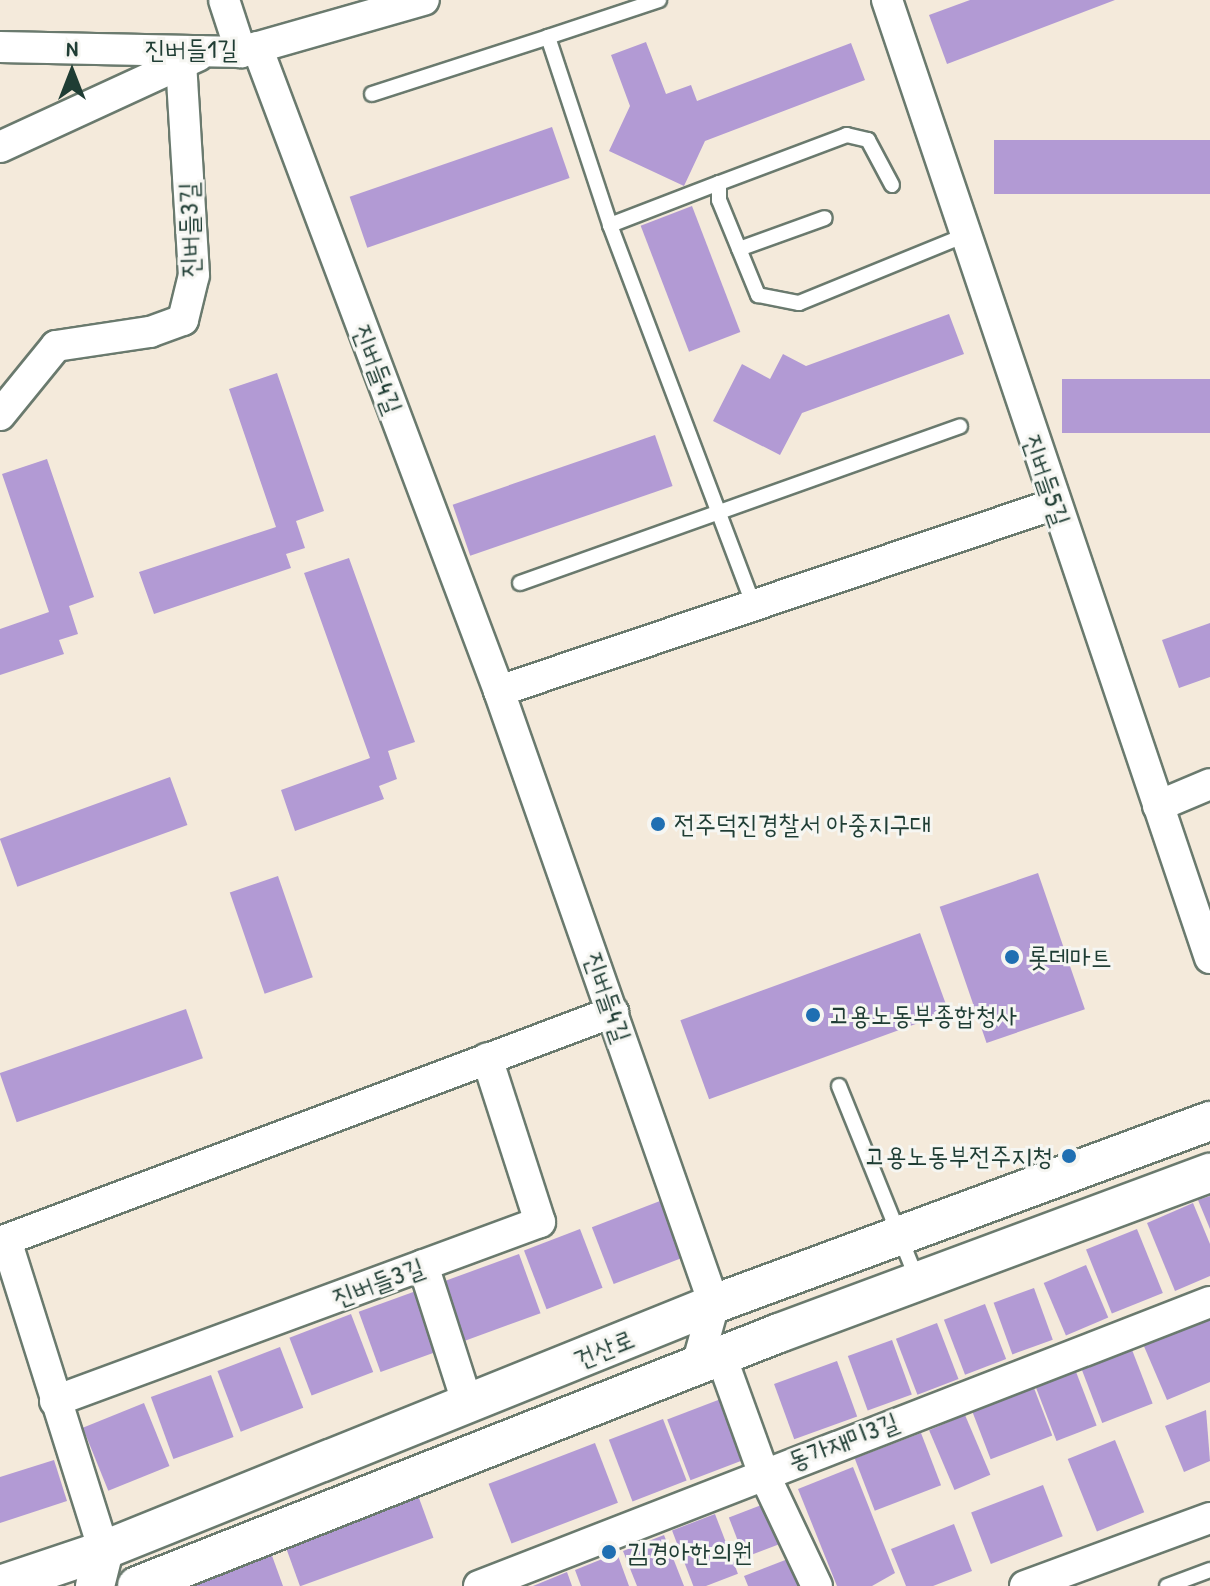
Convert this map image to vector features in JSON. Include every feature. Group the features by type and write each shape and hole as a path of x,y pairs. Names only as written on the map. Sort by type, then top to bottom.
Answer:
{"street":[{"name":"진버들4길","path":"224,0 238,49 499,691 714,1304"},
{"name":"진버들1길","path":"0,47 238,49 424,0"},
{"name":"진버들5길","path":"887,0 963,236 1208,944"},
{"path":"0,147 181,63 238,49"},
{"name":"진버들3길","path":"0,415 56,346 150,332 183,320 194,275 181,63"},
{"path":"499,691 753,603 1055,504"},
{"path":"1158,806 1210,784"},
{"path":"95,1586 104,1550 3,1241 613,1012"},
{"name":"진버들3길","path":"55,1401 540,1222 487,1058"},
{"name":"건산로","path":"0,1585 104,1550 714,1304 1210,1121"},
{"name":"건산로","path":"137,1586 709,1360 1210,1173"},
{"path":"423,1265 468,1405"},
{"name":"동가재미3길","path":"479,1586 763,1472 1210,1302"},
{"path":"714,1304 709,1360 817,1586"},
{"path":"1025,1586 1210,1518"}],"lane":[{"path":"372,94 659,0"},
{"path":"548,37 610,225 753,603"},
{"path":"610,225 847,135 868,140 892,185"},
{"path":"719,183 719,200 758,295 799,303 963,236"},
{"path":"739,249 825,218"},
{"path":"520,583 960,426"},
{"path":"839,1086 917,1280"},
{"path":"1167,1586 1210,1570"}],"building":[{"path":"970,0 1115,0 947,64 929,15"},
{"path":"646,42 666,94 691,85 697,101 851,43 865,80 705,141 684,186 609,151 630,106 611,55"},
{"path":"552,127 570,178 367,248 350,197"},
{"path":"994,140 1210,140 1210,194 994,194"},
{"path":"692,206 740,332 689,352 641,226"},
{"path":"949,314 964,354 802,413 780,455 713,421 742,364 770,379 783,354 806,366"},
{"path":"277,373 324,511 296,521 305,548 286,554 291,568 154,614 139,572 276,527 229,389"},
{"path":"1062,379 1210,379 1210,433 1062,433"},
{"path":"655,435 673,486 470,556 453,505"},
{"path":"47,459 94,597 69,606 78,634 59,640 64,654 0,675 0,629 49,612 2,474"},
{"path":"349,558 415,742 388,751 397,779 379,786 384,799 295,831 281,790 370,758 304,573"},
{"path":"1210,623 1210,677 1179,688 1162,640"},
{"path":"170,777 187,825 17,887 0,839"},
{"name":"롯데마트","path":"1038,873 1085,1009 987,1043 940,907"},
{"path":"278,876 313,977 265,994 230,893"},
{"name":"고용노동부종합청사","path":"920,933 949,1012 709,1099 680,1020"},
{"path":"186,1009 203,1058 17,1122 0,1073"},
{"path":"1210,1196 1210,1229 1198,1200"},
{"path":"660,1201 682,1258 614,1284 592,1227"},
{"path":"1193,1203 1210,1244 1210,1276 1175,1291 1147,1223"},
{"path":"580,1229 603,1288 547,1309 524,1251"},
{"path":"1137,1229 1163,1293 1112,1314 1086,1250"},
{"path":"519,1254 541,1313 462,1342 440,1283"},
{"path":"1086,1265 1108,1317 1066,1335 1044,1283"},
{"path":"1034,1288 1053,1340 1012,1354 994,1303"},
{"path":"416,1291 438,1351 381,1372 359,1312"},
{"path":"985,1304 1006,1359 965,1375 944,1320"},
{"path":"351,1314 373,1372 312,1396 289,1338"},
{"path":"1210,1316 1210,1382 1167,1400 1143,1344"},
{"path":"937,1323 959,1379 917,1395 896,1339"},
{"path":"892,1340 912,1395 868,1411 848,1356"},
{"path":"1129,1342 1153,1404 1102,1423 1079,1361"},
{"path":"280,1347 303,1408 241,1432 217,1371"},
{"path":"837,1361 857,1416 794,1439 774,1384"},
{"path":"1073,1364 1097,1426 1057,1441 1033,1379"},
{"path":"211,1375 234,1437 173,1459 151,1397"},
{"path":"1034,1388 1052,1436 991,1459 972,1412"},
{"path":"726,1397 749,1458 690,1480 667,1420"},
{"path":"144,1403 169,1466 108,1491 83,1428"},
{"path":"1206,1410 1210,1461 1184,1472 1165,1426"},
{"path":"965,1415 990,1475 954,1490 929,1430"},
{"path":"663,1419 687,1481 633,1501 609,1440"},
{"path":"921,1433 941,1485 875,1511 855,1458"},
{"path":"1115,1440 1144,1512 1097,1531 1068,1459"},
{"path":"595,1443 618,1503 512,1544 489,1484"},
{"path":"54,1460 67,1501 0,1523 0,1477"},
{"path":"853,1467 895,1573 872,1586 837,1586 798,1489"},
{"path":"1043,1485 1063,1536 991,1564 971,1513"},
{"path":"415,1487 433,1538 300,1586 282,1536"},
{"path":"769,1502 784,1542 744,1558 729,1517"},
{"path":"715,1514 738,1574 706,1586 693,1586 672,1530"},
{"path":"954,1524 972,1571 933,1586 906,1586 891,1549"},
{"path":"664,1535 684,1586 637,1586 623,1551"},
{"path":"267,1542 283,1586 164,1586"},
{"path":"617,1553 629,1586 581,1586 575,1570"},
{"path":"793,1557 804,1586 748,1586 744,1576"},
{"path":"567,1572 572,1586 533,1586"}],"place":[{"name":"전주덕진경찰서 아중지구대","path":"658,824"},
{"name":"롯데마트","path":"1012,957"},
{"name":"고용노동부종합청사","path":"813,1015"},
{"name":"고용노동부전주지청","path":"1069,1156"},
{"name":"김경아한의원","path":"609,1552"}]}
